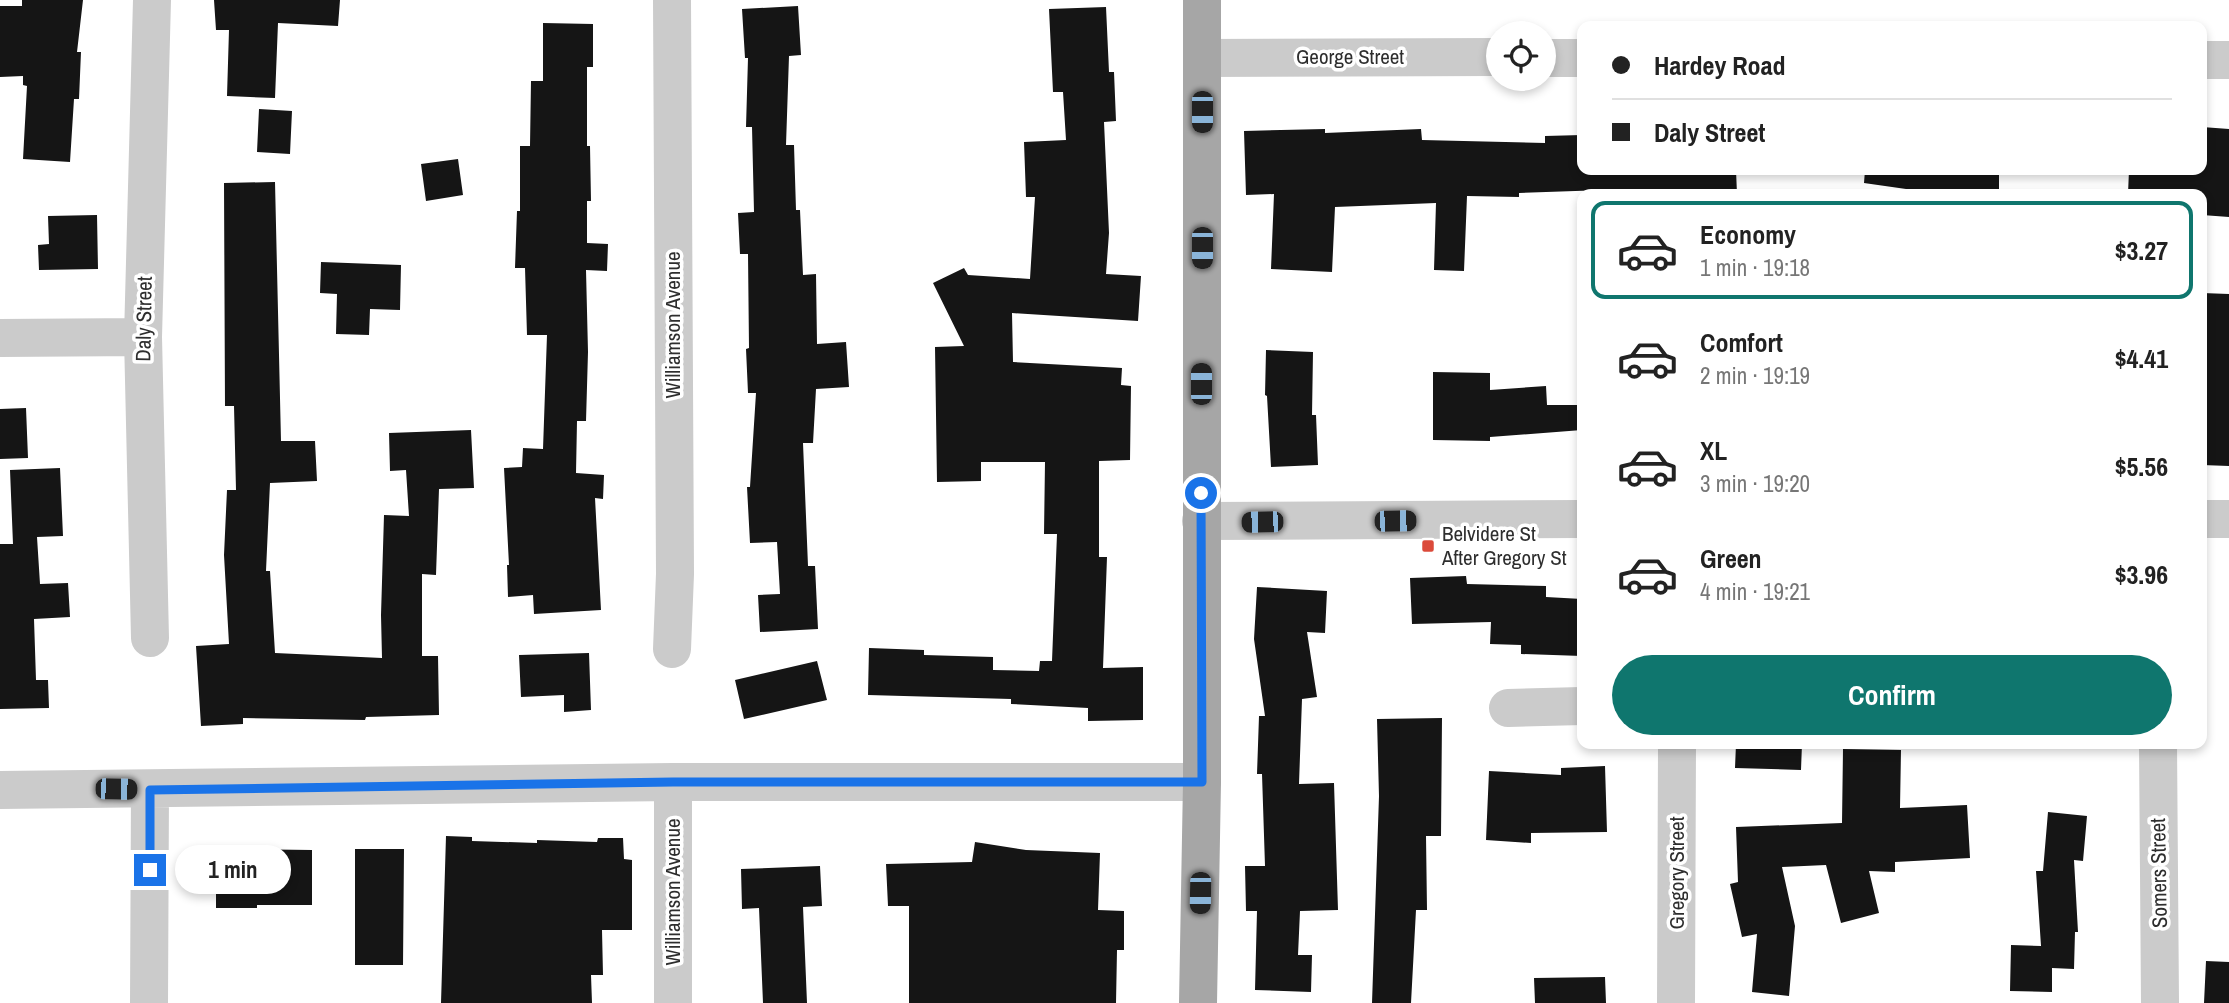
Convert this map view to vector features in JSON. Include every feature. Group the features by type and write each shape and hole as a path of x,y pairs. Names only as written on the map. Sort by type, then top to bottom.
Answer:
{"main road":[{"path":"1198,1003 1202,782 1202,0"}],"street":[{"name":"Daly Street","path":"150,638 143,337 152,0"},
{"name":"Williamson Avenue","path":"672,0 675,560 672,649"},
{"name":"George Street","path":"1202,58 1486,57"},
{"path":"1556,58 1577,58"},
{"path":"2207,60 2229,60"},
{"path":"0,338 143,337"},
{"path":"1201,521 1577,519"},
{"path":"2207,519 2229,519"},
{"path":"1508,708 1577,706"},
{"name":"Gregory Street","path":"1676,1003 1677,749"},
{"name":"Somers Street","path":"2158,749 2160,1003"},
{"path":"0,790 673,782 1202,782"},
{"name":"Williamson Avenue","path":"673,782 673,1003"},
{"path":"149,1003 150,790"}],"building":[{"path":"22,0 83,0 77,52 81,52 79,99 74,99 70,162 23,159 27,86 23,85 23,76 0,77 0,6 22,6"},
{"path":"214,0 340,0 338,26 278,23 275,98 227,96 229,30 216,30"},
{"path":"798,6 801,55 789,56 786,145 794,145 796,210 800,210 803,275 816,274 817,344 846,342 849,387 816,389 813,443 803,443 808,566 815,566 818,629 760,632 758,595 780,594 777,542 750,543 747,487 750,487 756,393 748,393 748,254 740,254 738,213 754,212 752,127 746,127 748,58 745,58 742,9"},
{"path":"1106,7 1109,72 1114,72 1116,121 1104,122 1109,233 1106,274 1141,276 1138,321 1012,313 1013,362 1122,368 1121,385 1131,386 1130,460 1099,461 1099,557 1107,557 1103,668 1143,667 1143,720 1088,721 1088,708 1011,704 1011,699 868,695 869,648 924,650 924,655 993,657 993,670 1039,671 1040,661 1052,661 1057,534 1044,534 1045,462 981,462 981,481 937,482 935,347 964,346 933,283 964,268 968,275 1030,279 1035,197 1026,197 1024,142 1066,140 1063,92 1053,92 1049,9"},
{"path":"543,23 593,24 593,67 587,67 587,146 590,146 591,201 587,201 587,243 608,244 607,271 586,270 586,421 577,421 576,473 604,475 603,499 595,498 601,610 534,614 533,595 508,597 504,468 522,467 523,448 543,449 547,335 527,335 525,268 515,268 517,211 520,211 520,146 530,146 531,81 543,81"},
{"path":"259,109 292,111 290,154 257,152"},
{"path":"2207,127 2229,129 2229,217 2207,215 2207,189 2128,189 2129,175 2207,175"},
{"path":"1325,129 1325,133 1421,129 1422,140 1545,143 1545,136 1577,135 1577,175 1736,175 1737,189 1577,189 1519,193 1519,197 1467,196 1464,271 1434,270 1436,203 1335,207 1332,272 1271,269 1274,194 1246,195 1244,131"},
{"path":"458,159 463,195 426,201 421,164"},
{"path":"1865,175 1999,175 1999,189 1906,189 1864,183"},
{"path":"275,182 281,441 315,441 317,481 270,483 266,571 270,571 275,653 382,658 384,515 409,516 406,470 390,471 389,433 471,430 474,488 439,489 436,575 422,574 422,656 438,656 439,715 366,717 365,720 243,718 243,724 201,726 196,646 229,644 224,555 227,490 236,490 234,406 225,406 224,183"},
{"path":"97,215 98,269 39,270 38,245 49,244 48,216"},
{"path":"321,262 401,265 400,310 370,309 369,335 336,334 337,294 320,293"},
{"path":"2207,293 2229,294 2229,466 2207,465"},
{"path":"1266,350 1313,352 1312,415 1316,415 1318,465 1271,467 1265,395"},
{"path":"1433,372 1490,373 1490,390 1546,386 1547,405 1577,405 1577,430 1490,437 1490,441 1433,440"},
{"path":"26,408 28,458 0,459 0,409"},
{"path":"60,468 63,536 37,537 40,584 68,583 70,617 34,619 36,680 48,680 49,708 0,709 0,544 13,544 10,470"},
{"path":"1466,576 1467,584 1546,586 1546,597 1577,599 1577,656 1521,654 1521,645 1490,644 1491,622 1412,624 1410,578"},
{"path":"1257,587 1327,591 1325,633 1307,632 1317,697 1302,699 1299,784 1334,783 1338,910 1300,911 1298,955 1312,955 1311,992 1255,990 1257,911 1246,911 1245,866 1265,866 1262,774 1257,774 1259,716 1265,716 1254,639"},
{"path":"589,653 591,710 564,712 564,695 521,697 519,655"},
{"path":"817,661 827,700 744,719 735,680"},
{"path":"1442,718 1441,836 1426,836 1427,910 1416,910 1411,1003 1372,1003 1379,796 1377,719"},
{"path":"1736,749 1802,749 1801,770 1735,768"},
{"path":"1843,749 1901,750 1900,808 1967,805 1970,858 1895,862 1895,872 1869,871 1879,913 1841,923 1826,865 1782,867 1795,926 1789,996 1752,992 1757,934 1742,937 1730,884 1738,882 1736,827 1842,823"},
{"path":"1605,766 1607,832 1531,833 1531,843 1486,840 1489,771 1561,775 1561,768"},
{"path":"2048,812 2087,816 2083,861 2074,860 2078,932 2075,932 2074,969 2052,968 2052,992 2010,991 2011,945 2041,946 2036,871 2043,871"},
{"path":"446,836 472,837 472,841 537,843 537,840 597,842 598,838 623,838 624,859 632,860 632,930 602,930 603,975 591,975 592,1003 441,1003"},
{"path":"975,842 1026,850 1100,853 1098,910 1124,911 1124,950 1117,950 1116,1003 909,1003 909,906 888,906 886,864 972,862"},
{"path":"230,849 312,850 312,905 216,908 216,862"},
{"path":"355,849 404,849 403,965 355,965"},
{"path":"820,866 822,906 803,907 807,1003 763,1003 759,908 742,909 741,869"},
{"path":"2206,961 2229,962 2229,1003 2204,1003"},
{"path":"1605,977 1606,1003 1535,1003 1534,978"}],"place":[{"name":"Belvidere St After Gregory St","path":"1428,546"}],"route":[{"path":"150,870 150,790 673,782 1202,782 1201,493"}]}
